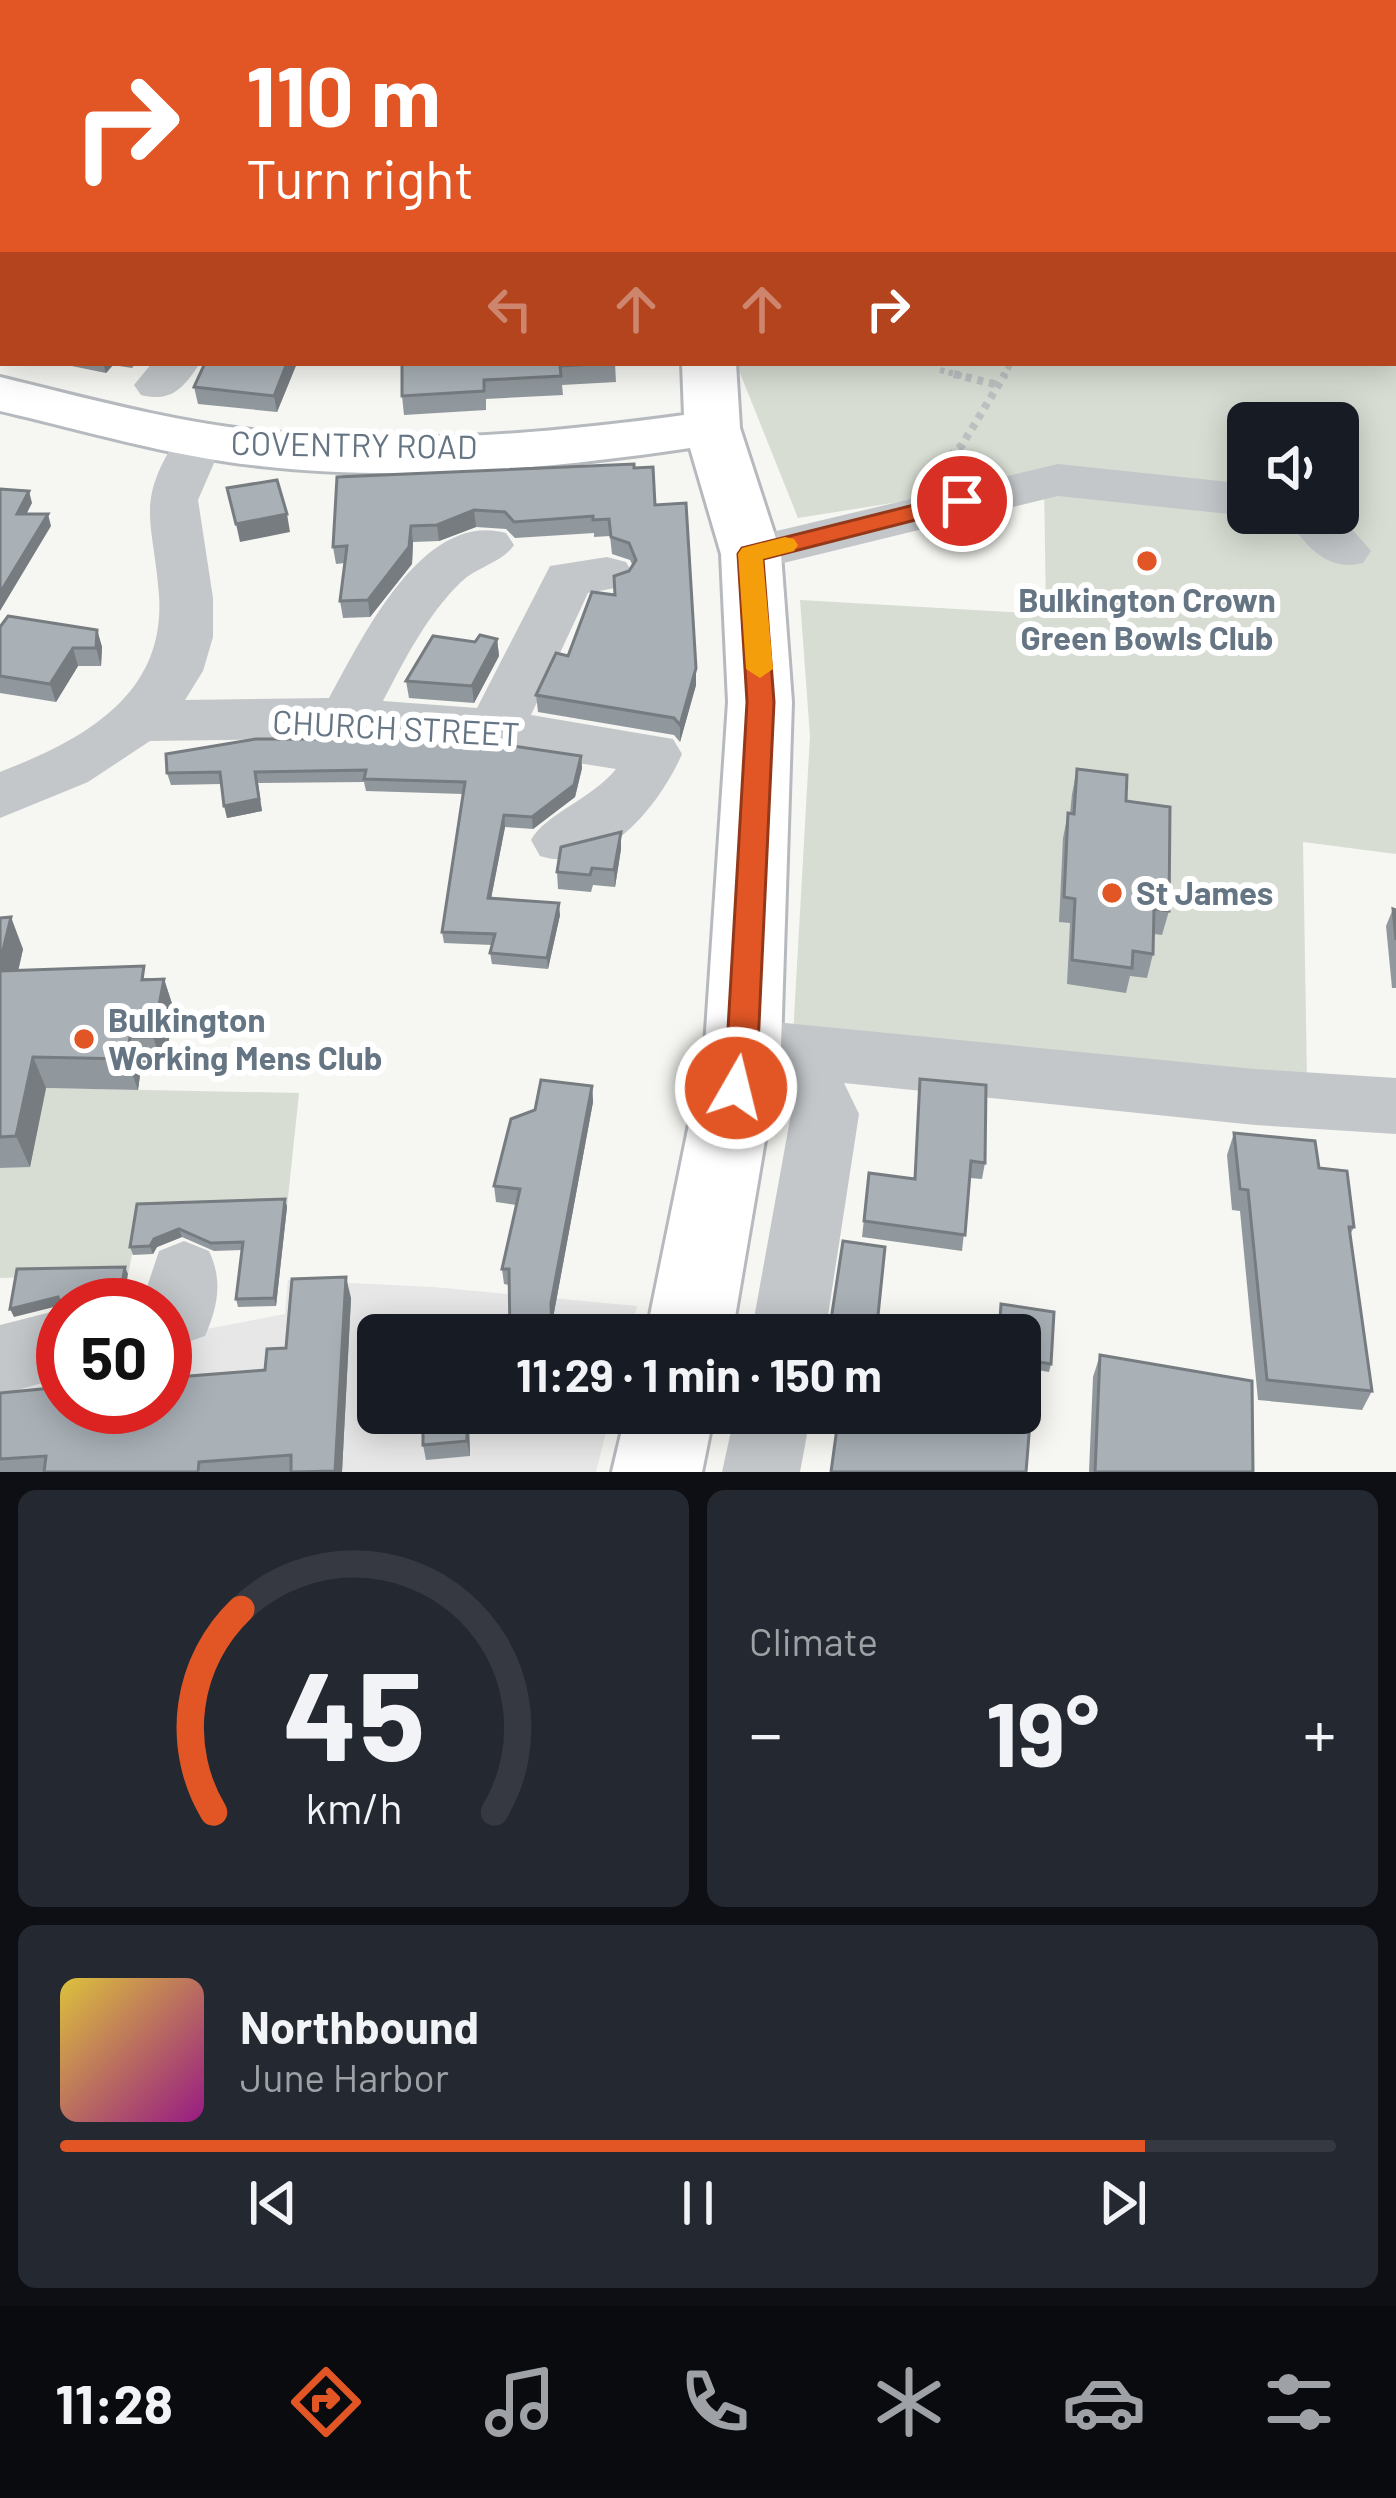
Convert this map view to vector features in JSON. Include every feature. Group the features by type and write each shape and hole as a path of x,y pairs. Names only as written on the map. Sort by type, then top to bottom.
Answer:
{"main road":[{"path":"694,1314 742,1046 760,702 747,547 712,428 709,366"},
{"name":"COVENTRY ROAD","path":"0,394 200,440 266,449 439,452 655,437 712,428"},
{"path":"657,1472 665,1434"}],"street":[{"path":"0,796 88,757 138,721 165,688 185,632 187,602 171,511 172,490 200,440"},
{"path":"747,547 1058,480 1227,498"},
{"path":"1329,534 1345,551"},
{"path":"346,718 400,624 456,553"},
{"path":"495,730 569,578 607,574"},
{"name":"CHURCH STREET","path":"138,721 346,718 495,730 653,754 641,786 579,833 561,840"},
{"path":"742,1046 1255,1097 1396,1106"},
{"path":"742,1046 806,1075 825,1114 792,1314"},
{"path":"0,1360 36,1350"},
{"path":"761,1472 769,1434"}],"path":[{"path":"931,475 962,445 1009,366"},
{"path":"940,370 998,386"}],"shaded area":[{"path":"737,366 1396,366 1396,854 1303,842 1307,1080 793,1036 810,736 800,600 1046,614 1044,479 798,518"},
{"path":"46,1088 299,1093 287,1207 141,1213 128,1274 0,1278 0,1168 30,1166"},
{"path":"288,1280 433,1287 637,1306 635,1314 357,1314 357,1434 606,1434 596,1472 0,1472 0,1381 36,1367 36,1434 192,1434 192,1332 285,1314"}],"building":[{"path":"204,366 286,366 274,396 194,387"},
{"path":"402,366 560,366 561,376 484,380 484,391 402,396"},
{"path":"634,464 634,468 653,467 655,505 686,503 696,668 680,725 674,718 536,695 556,653 568,656 592,592 615,595 614,576 629,571 636,560 629,543 611,537 609,519 514,522 505,512 474,510 437,525 411,526 409,547 368,600 340,601 347,546 333,547 337,477"},
{"path":"277,480 287,514 236,524 227,488"},
{"path":"0,489 29,491 17,514 48,514 0,593"},
{"path":"8,616 97,630 96,648 73,648 50,684 0,676 0,627"},
{"path":"480,635 497,639 472,686 406,681 433,636 475,642"},
{"path":"379,733 581,756 574,785 532,817 504,815 488,898 559,903 547,958 490,953 495,934 442,932 465,782 364,779 366,770 255,772 259,799 224,806 220,772 167,773 166,754 256,739 375,739"},
{"name":"St James","path":"1077,769 1127,775 1126,801 1170,807 1169,911 1154,909 1153,954 1133,951 1132,968 1072,960 1075,899 1064,897 1068,813 1074,814"},
{"path":"621,832 614,870 592,868 590,875 557,872 561,847"},
{"path":"11,917 0,962 0,918"},
{"path":"144,966 142,980 164,979 153,1037 130,1037 127,1059 33,1057 16,1136 0,1137 0,971"},
{"path":"920,1079 986,1085 985,1163 971,1161 965,1235 864,1221 869,1173 915,1179"},
{"path":"541,1080 592,1086 551,1314 510,1314 509,1269 502,1269 520,1189 494,1186 511,1119 535,1110"},
{"path":"1234,1133 1315,1141 1319,1168 1347,1171 1354,1227 1349,1227 1372,1391 1267,1380 1248,1190 1240,1189"},
{"path":"285,1199 274,1298 236,1299 243,1242 211,1243 179,1229 154,1239 150,1246 130,1247 137,1204"},
{"path":"843,1241 885,1247 878,1314 832,1314"},
{"path":"125,1267 123,1278 36,1278 36,1302 10,1309 17,1269"},
{"path":"346,1277 335,1471 291,1472 291,1455 199,1462 198,1472 44,1472 46,1456 0,1459 0,1393 36,1390 36,1434 192,1434 192,1376 265,1370 267,1349 286,1348 292,1279"},
{"path":"1001,1304 1054,1312 1051,1364 1041,1362 1041,1314 1000,1314"},
{"path":"1100,1355 1252,1381 1253,1472 1095,1472"},
{"path":"423,1434 467,1434 467,1441 423,1445"},
{"path":"836,1434 1029,1434 1026,1472 831,1472"}],"slow traffic":[{"path":"760,669 751,554 785,545"}],"place":[{"name":"Bulkington Crown Green Bowls Club","path":"1147,561"},
{"name":"St James","path":"1112,893"},
{"name":"Bulkington Working Mens Club","path":"84,1039"}],"route":[{"path":"736,1088 760,702 751,554 962,501"}]}
